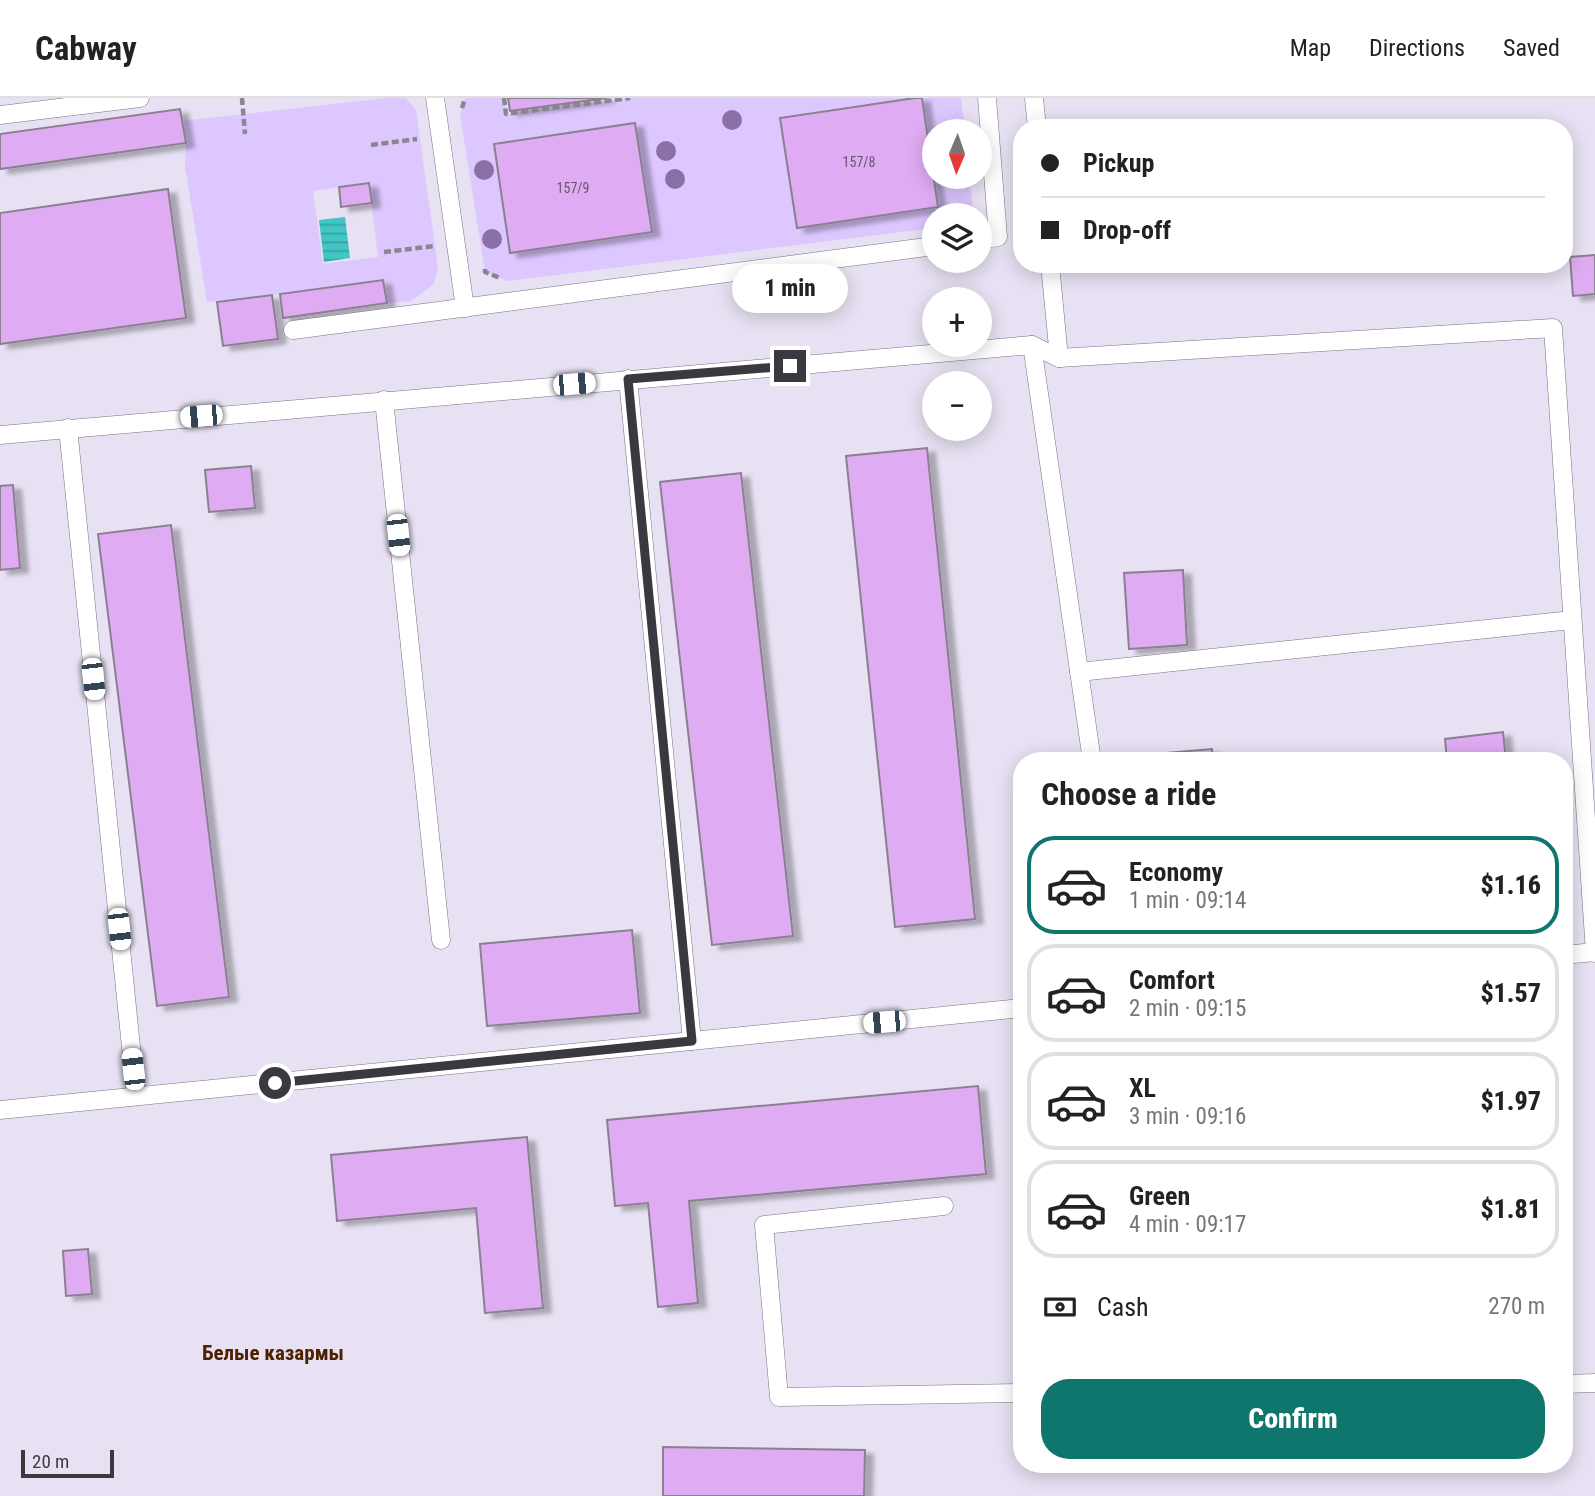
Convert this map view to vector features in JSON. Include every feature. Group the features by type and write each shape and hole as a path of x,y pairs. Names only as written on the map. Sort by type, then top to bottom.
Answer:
{"lane":[{"path":"0,114 139,98"},
{"path":"435,98 465,307"},
{"path":"987,98 999,237 992,238"},
{"path":"1034,98 1036,119"},
{"path":"293,330 922,248"},
{"path":"1051,273 1059,358"},
{"path":"0,435 1032,345 1059,358 1553,328 1595,952 1573,954"},
{"path":"1032,345 1092,752"},
{"path":"628,379 692,1041"},
{"path":"384,400 441,940"},
{"path":"68,428 136,1096"},
{"path":"1079,672 1572,620"},
{"path":"0,1110 1013,1009"},
{"path":"944,1206 764,1225 779,1396 1013,1393"},
{"path":"1573,1384 1595,1383"}],"path":[{"path":"242,98 245,134"},
{"path":"460,114 465,98"},
{"path":"504,98 506,114 630,98"},
{"path":"483,262 485,272 507,281"}],"shaded area":[{"path":"406,98 416,110 438,268 434,284 411,301 387,303 383,280 207,302 185,166 186,143 182,121","holes":["369,183 378,257 323,264 313,191"]},
{"path":"465,98 504,98 507,114 630,98 961,98 964,119 922,119 922,189 970,189 972,203 922,203 922,229 507,281 485,272 460,114"},
{"path":"345,217 350,258 324,262 319,220"}],"building":[{"path":"508,98 607,98 510,111"},
{"path":"922,98 925,119 922,119 922,189 935,189 937,203 922,203 922,209 797,228 780,118"},
{"path":"180,109 186,143 0,169 0,134"},
{"path":"635,123 652,232 510,253 494,144"},
{"path":"369,183 372,203 341,207 339,187"},
{"path":"168,189 186,318 0,344 0,213"},
{"path":"1595,255 1595,294 1573,296 1573,257"},
{"path":"383,280 387,303 283,318 280,294"},
{"path":"272,295 278,339 223,346 217,302"},
{"path":"927,448 975,919 895,927 846,456"},
{"path":"251,466 255,508 209,512 205,470"},
{"path":"741,473 793,936 712,945 660,482"},
{"path":"13,485 20,568 0,570 0,486"},
{"path":"171,525 229,997 157,1006 98,534"},
{"path":"1183,570 1187,645 1129,649 1124,573"},
{"path":"1503,732 1505,752 1446,752 1445,739"},
{"path":"1212,749 1212,752 1178,752"},
{"path":"632,930 640,1013 487,1026 480,944"},
{"path":"978,1086 986,1174 689,1201 698,1303 658,1307 648,1203 615,1206 607,1120"},
{"path":"527,1137 543,1308 485,1313 476,1208 337,1221 331,1155"},
{"path":"88,1249 92,1294 66,1296 63,1251"},
{"path":"663,1447 865,1450 864,1496 663,1496"}],"district":[{"name":"Белые казармы","path":"273,1353"}],"route":[{"path":"275,1083 692,1041 628,379 790,366"}]}
